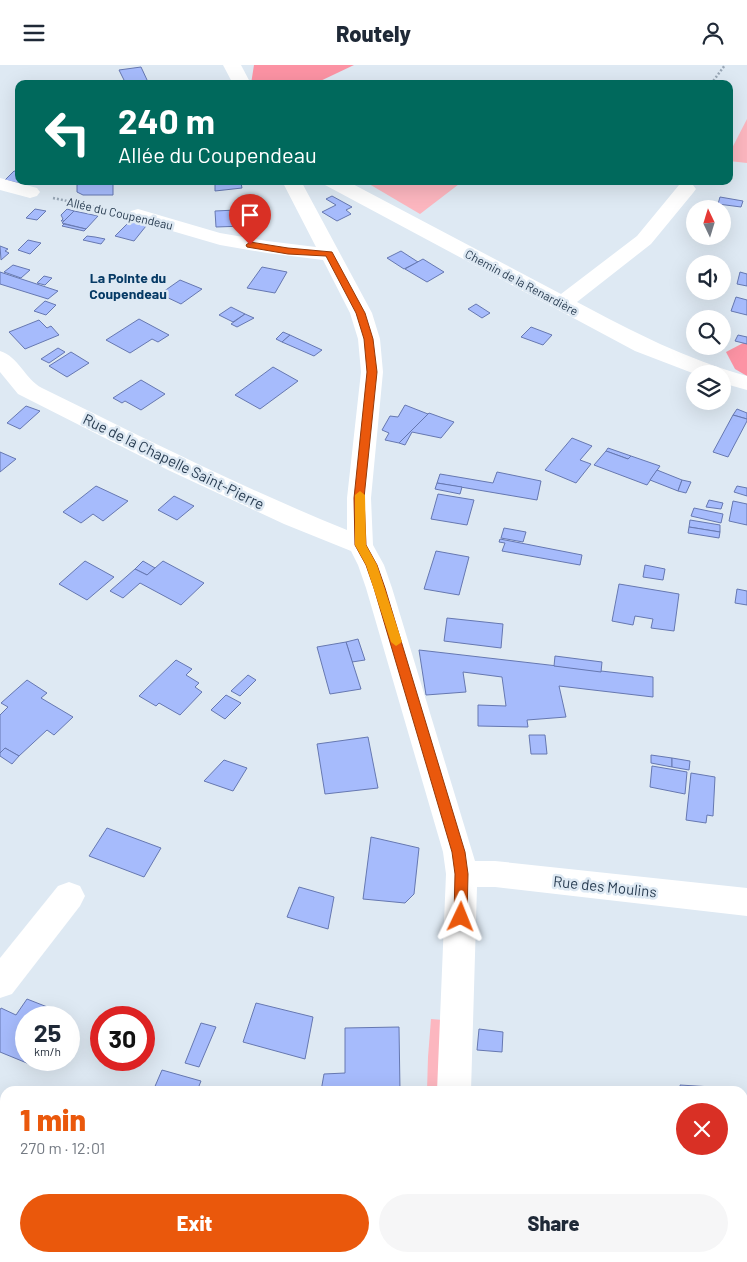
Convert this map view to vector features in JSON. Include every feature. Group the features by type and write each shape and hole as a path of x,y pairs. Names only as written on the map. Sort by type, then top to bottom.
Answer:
{"street":[{"path":"232,65 240,80"},
{"path":"0,184 30,192"},
{"path":"293,185 361,313 369,339 372,372 359,498 360,545 371,565 400,651 458,852 462,874 454,1086"},
{"name":"Chemin de la Renardière","path":"339,185 643,346 693,365"},
{"path":"561,304 644,240 686,189"},
{"name":"Allée du Coupendeau","path":"138,215 202,234 250,245 288,251 330,254"},
{"name":"Rue de la Chapelle Saint-Pierre","path":"0,358 26,389 177,464 293,518 360,545"},
{"path":"731,379 747,383"},
{"name":"Rue des Moulins","path":"462,874 504,875 747,902"},
{"path":"0,983 69,896"}],"path":[{"path":"714,80 725,65"},
{"name":"Allée du Coupendeau","path":"30,192 138,215"}],"shaded area":[{"path":"254,65 354,65 322,80 252,80"},
{"path":"747,119 747,163 733,161 733,146"},
{"path":"371,185 458,185 420,214"},
{"path":"747,341 747,376 735,369 728,355 731,355 731,349"},
{"path":"431,1019 443,1020 440,1086 427,1086"}],"building":[{"path":"141,67 147,80 124,80 119,70"},
{"path":"14,171 15,171 15,182 5,180"},
{"path":"77,185 113,185 113,195 83,195 77,192"},
{"path":"215,185 241,185 242,188 215,191"},
{"path":"332,196 352,207 346,210 351,214 337,221 322,212 336,205 326,199"},
{"path":"720,197 743,201 741,207 731,206 731,200 719,200"},
{"path":"35,209 46,211 37,220 26,218"},
{"path":"67,209 74,211 64,221 61,221 63,219 61,215"},
{"path":"258,209 260,230 246,231 245,226 216,227 215,211"},
{"path":"74,211 98,216 86,229 62,223"},
{"path":"134,217 150,221 134,241 115,236"},
{"path":"64,224 86,229 84,231 62,226"},
{"path":"87,236 105,239 101,244 83,240"},
{"path":"28,240 41,243 30,254 18,250"},
{"path":"0,246 8,249 5,251 9,253 1,260"},
{"path":"401,251 418,262 404,269 387,258"},
{"path":"423,259 444,272 427,282 405,269"},
{"path":"13,265 30,270 21,278 4,272"},
{"path":"262,267 287,272 275,293 247,288"},
{"path":"0,272 58,291 48,299 0,284"},
{"path":"740,272 747,274 747,286 737,284"},
{"path":"44,276 52,278 45,285 37,283"},
{"path":"180,280 202,289 181,304 160,294"},
{"path":"736,297 747,300 747,315 731,311"},
{"path":"45,301 56,305 46,315 34,311"},
{"path":"476,304 490,313 482,318 468,309"},
{"path":"231,307 245,314 233,322 219,315"},
{"path":"245,314 254,318 237,327 231,324"},
{"path":"139,319 169,335 158,342 152,339 130,353 106,340"},
{"path":"39,320 47,328 51,326 59,335 25,349 9,332"},
{"path":"531,327 552,335 543,345 521,337"},
{"path":"283,332 290,335 282,342 276,339"},
{"path":"290,335 322,350 314,356 282,342"},
{"path":"738,335 747,337 747,344 735,341"},
{"path":"58,348 65,352 49,363 41,359"},
{"path":"71,352 89,363 67,377 49,366"},
{"path":"273,367 298,381 260,409 235,395"},
{"path":"141,380 165,394 141,410 125,401 122,403 113,398"},
{"path":"405,405 428,414 399,443 385,440 389,433 382,430 390,416 398,417"},
{"path":"26,406 40,411 20,429 7,423"},
{"path":"737,409 747,413 747,419 733,415"},
{"path":"429,413 454,422 441,438 412,432 405,445 399,443"},
{"path":"733,415 747,419 747,421 728,457 713,452"},
{"path":"572,438 592,446 580,460 591,464 576,483 545,470"},
{"path":"608,448 631,456 628,459 606,451"},
{"path":"606,451 628,459 631,456 660,466 647,485 594,465"},
{"path":"0,452 16,459 0,472"},
{"path":"657,470 682,480 678,491 650,480"},
{"path":"497,472 541,481 537,500 437,483 440,474 493,483"},
{"path":"682,480 691,482 686,493 678,491"},
{"path":"437,483 462,487 460,494 435,489"},
{"path":"96,486 128,501 103,521 93,514 81,523 63,512"},
{"path":"737,486 747,488 747,496 734,492"},
{"path":"438,494 474,500 467,525 431,519"},
{"path":"174,496 194,506 177,520 158,510"},
{"path":"709,500 723,503 721,509 706,507"},
{"path":"733,501 747,504 747,525 729,521"},
{"path":"694,508 723,514 721,523 691,516"},
{"path":"690,520 720,525 720,532 689,527"},
{"path":"689,527 720,532 719,538 688,533"},
{"path":"504,528 526,532 523,542 501,538"},
{"path":"500,539 582,555 580,565 502,551 505,543 499,542"},
{"path":"436,551 469,557 459,595 424,589"},
{"path":"85,561 114,577 87,600 59,584"},
{"path":"143,561 155,568 147,575 135,569"},
{"path":"163,561 204,583 181,605 140,583 123,598 110,591 135,569 147,575"},
{"path":"645,565 665,569 663,580 643,577"},
{"path":"619,584 679,594 674,631 651,628 653,619 635,616 633,625 612,621"},
{"path":"737,589 747,591 747,605 735,603"},
{"path":"447,618 503,624 501,648 444,641"},
{"path":"358,639 365,660 352,662 346,642"},
{"path":"346,642 361,689 330,694 317,647"},
{"path":"419,650 653,677 653,697 559,686 566,717 527,720 528,727 478,726 478,705 506,706 502,677 463,672 466,692 426,695"},
{"path":"555,656 602,662 601,672 554,666"},
{"path":"176,660 192,669 186,675 199,683 195,687 202,692 180,715 159,703 156,706 139,696"},
{"path":"248,675 256,680 240,696 231,691"},
{"path":"27,680 47,693 41,698 73,717 54,735 47,730 19,756 5,748 0,753 0,715 8,707 1,703"},
{"path":"226,695 241,703 225,719 211,710"},
{"path":"529,735 545,735 547,754 531,754"},
{"path":"368,737 378,788 325,794 317,744"},
{"path":"5,748 19,756 12,764 0,756 0,753"},
{"path":"651,755 672,758 672,767 651,763"},
{"path":"672,758 690,761 689,770 672,767"},
{"path":"224,760 247,768 233,791 204,781"},
{"path":"652,766 687,772 685,794 650,787"},
{"path":"691,773 715,777 713,816 707,815 706,823 686,820"},
{"path":"107,828 161,848 144,877 89,856"},
{"path":"371,837 419,848 414,894 405,903 363,899"},
{"path":"299,887 334,897 328,929 287,917"},
{"path":"27,999 45,1006 22,1006"},
{"path":"256,1003 313,1017 305,1059 243,1042"},
{"path":"1,1008 15,1015 15,1058 0,1052"},
{"path":"201,1023 216,1027 199,1067 185,1063"},
{"path":"399,1027 400,1086 322,1086 324,1074 345,1073 345,1028"},
{"path":"479,1029 503,1032 502,1052 477,1050"},
{"path":"162,1070 201,1081 199,1086 155,1086"}],"slow traffic":[{"path":"360,495 360,545 371,565 396,642"}],"district":[{"name":"La Pointe du Coupendeau","path":"128,285"}],"route":[{"path":"250,245 288,251 330,254 361,313 369,339 372,372 359,498 360,545 371,565 400,651 424,740 458,852 462,874 461,917"}]}
